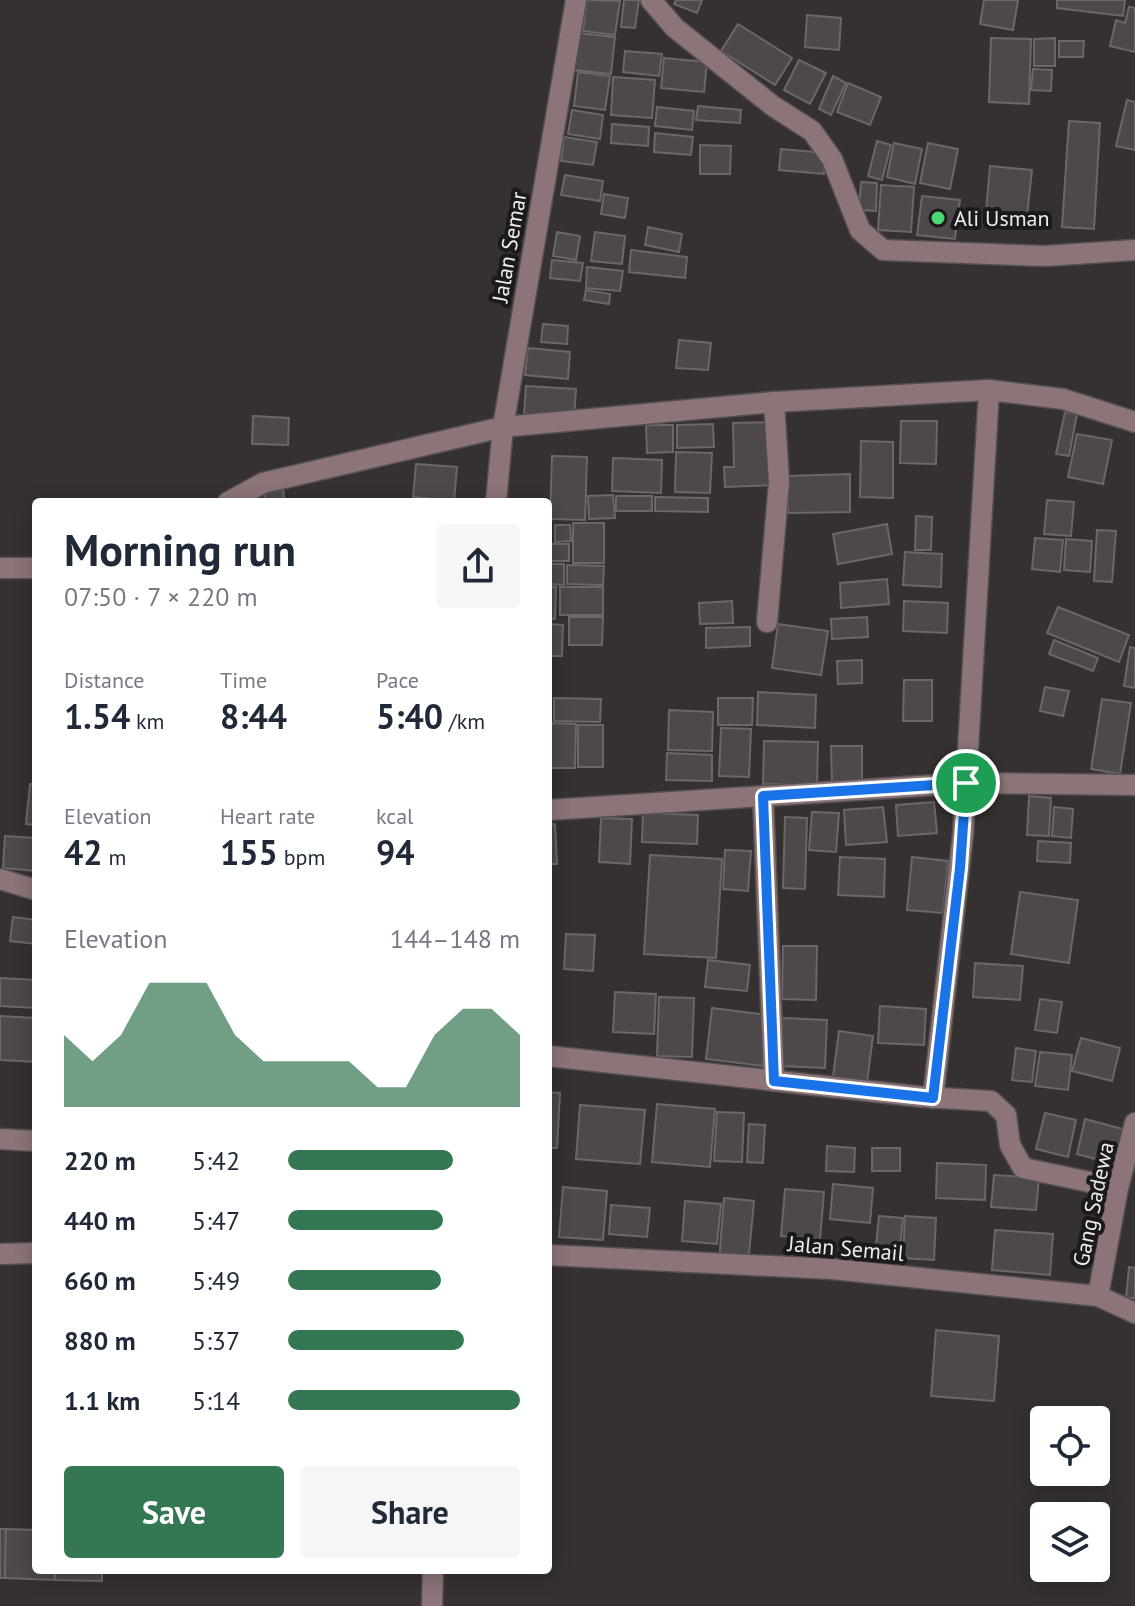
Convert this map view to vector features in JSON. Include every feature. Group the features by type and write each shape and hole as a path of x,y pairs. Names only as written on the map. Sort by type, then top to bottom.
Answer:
{"street":[{"name":"Jalan Semar","path":"496,498 503,427 576,0"},
{"path":"651,0 675,28 773,106 812,131 832,159 860,230 883,250 1045,256 1135,250"},
{"path":"235,498 263,483 503,427 774,402 989,390 1063,399 1135,422"},
{"path":"933,1098 960,868 989,390"},
{"path":"767,622 779,482 774,402"},
{"path":"0,568 32,568"},
{"path":"552,810 966,783 1135,785"},
{"path":"763,796 774,1081"},
{"path":"0,879 32,889"},
{"path":"552,1056 933,1098 991,1101 1006,1115 1010,1145 1023,1168 1118,1188"},
{"name":"Gang Sadewa","path":"1098,1296 1118,1188 1135,1123"},
{"path":"0,1139 32,1141"},
{"path":"0,1254 32,1253"},
{"name":"Jalan Semail","path":"552,1255 832,1269 1098,1296 1135,1313"},
{"path":"432,1606 433,1574"}],"building":[{"path":"587,0 620,1 615,35 583,31"},
{"path":"624,0 639,0 635,28 621,27"},
{"path":"676,0 702,0 697,13 674,4"},
{"path":"984,0 1018,0 1013,30 980,24"},
{"path":"1057,0 1125,0 1123,16 1057,8"},
{"path":"1129,7 1135,8 1135,52 1110,46 1116,20 1125,23"},
{"path":"807,15 841,18 839,50 805,47"},
{"path":"738,24 792,58 775,85 721,51"},
{"path":"578,33 615,37 611,74 574,70"},
{"path":"991,38 1031,39 1029,104 989,102"},
{"path":"1055,38 1055,66 1034,66 1034,39"},
{"path":"1059,41 1084,41 1083,57 1059,57"},
{"path":"625,51 662,54 659,76 623,72"},
{"path":"664,58 707,62 704,92 661,88"},
{"path":"799,60 826,73 810,104 784,90"},
{"path":"1033,69 1052,70 1051,91 1031,90"},
{"path":"578,72 610,76 605,110 574,106"},
{"path":"833,76 846,83 831,115 819,109"},
{"path":"613,77 655,80 652,118 611,115"},
{"path":"848,83 881,97 870,125 837,112"},
{"path":"1127,100 1135,102 1135,150 1116,146"},
{"path":"698,106 741,110 740,123 696,120"},
{"path":"657,107 694,111 692,130 655,126"},
{"path":"572,110 603,115 600,139 568,134"},
{"path":"1069,121 1100,123 1094,229 1062,227"},
{"path":"612,124 649,127 648,146 611,143"},
{"path":"655,133 693,137 691,155 654,152"},
{"path":"564,137 597,142 593,165 561,161"},
{"path":"877,141 891,145 882,180 868,176"},
{"path":"894,143 922,149 915,184 887,177"},
{"path":"928,143 958,149 950,189 920,183"},
{"path":"700,145 731,146 730,174 700,174"},
{"path":"781,149 826,153 824,174 779,170"},
{"path":"990,166 1032,170 1027,216 986,212"},
{"path":"565,175 603,181 600,201 561,195"},
{"path":"861,182 877,183 876,211 859,210"},
{"path":"881,185 914,187 911,232 878,230"},
{"path":"604,194 628,198 625,218 601,214"},
{"name":"Ali Usman","path":"922,196 960,200 955,239 917,235"},
{"path":"648,227 682,234 679,252 645,245"},
{"path":"557,232 580,236 576,260 553,256"},
{"path":"595,232 625,236 622,264 591,261"},
{"path":"631,250 687,257 685,278 629,272"},
{"path":"552,260 583,263 580,281 550,278"},
{"path":"587,267 623,271 620,291 586,288"},
{"path":"586,290 610,294 609,304 584,300"},
{"path":"543,324 568,326 567,344 541,342"},
{"path":"679,340 711,343 708,370 676,368"},
{"path":"528,348 570,352 568,379 525,375"},
{"path":"526,386 576,389 574,418 524,414"},
{"path":"1065,412 1077,414 1069,456 1056,454"},
{"path":"253,416 289,418 288,445 252,444"},
{"path":"901,421 937,421 936,464 900,463"},
{"path":"772,422 774,485 725,487 724,467 734,467 733,423"},
{"path":"713,424 714,447 677,448 677,425"},
{"path":"646,425 673,425 673,452 647,453"},
{"path":"1077,434 1112,440 1103,484 1068,477"},
{"path":"861,441 893,442 893,498 860,497"},
{"path":"676,452 712,453 710,493 675,492"},
{"path":"552,456 587,457 585,520 552,519"},
{"path":"613,458 662,460 661,493 612,491"},
{"path":"416,464 457,467 454,498 413,497"},
{"path":"850,474 850,512 788,513 787,476"},
{"path":"283,486 284,498 265,498 264,488"},
{"path":"613,495 615,518 589,519 588,496"},
{"path":"616,496 652,496 652,511 616,511"},
{"path":"655,497 708,498 708,512 655,511"},
{"path":"1047,500 1074,502 1071,536 1044,534"},
{"path":"916,516 932,517 931,550 915,550"},
{"path":"573,523 604,523 604,563 573,563"},
{"path":"887,524 892,554 838,564 833,534"},
{"path":"555,525 570,525 571,541 555,542"},
{"path":"1097,530 1116,531 1112,582 1094,581"},
{"path":"1035,538 1063,540 1060,572 1032,569"},
{"path":"1066,539 1092,541 1090,572 1064,570"},
{"path":"552,544 569,544 569,561 552,561"},
{"path":"905,552 942,554 941,587 903,585"},
{"path":"552,564 564,564 564,585 552,584"},
{"path":"567,565 604,566 603,585 567,584"},
{"path":"887,579 889,604 841,608 840,583"},
{"path":"552,587 556,587 555,619 552,619"},
{"path":"560,587 603,587 603,615 560,615"},
{"path":"732,601 733,623 700,624 699,603"},
{"path":"904,601 948,603 947,633 903,631"},
{"path":"1058,607 1129,635 1119,662 1047,633"},
{"path":"569,617 603,617 602,645 569,645"},
{"path":"867,617 868,637 832,639 831,619"},
{"path":"552,624 563,625 562,656 552,656"},
{"path":"778,624 828,631 821,675 772,668"},
{"path":"750,627 750,646 706,648 706,628"},
{"path":"1054,640 1098,658 1093,671 1049,654"},
{"path":"1130,647 1135,648 1135,688 1124,686"},
{"path":"862,660 862,683 838,684 837,661"},
{"path":"904,680 932,680 932,721 903,721"},
{"path":"1045,687 1069,691 1063,716 1040,711"},
{"path":"758,692 816,695 815,728 757,725"},
{"path":"554,698 601,699 600,722 554,721"},
{"path":"718,698 753,698 752,725 718,725"},
{"path":"1102,699 1131,703 1120,774 1091,769"},
{"path":"669,710 713,712 712,751 668,750"},
{"path":"552,723 576,724 575,768 552,768"},
{"path":"578,725 603,725 603,767 578,767"},
{"path":"721,728 751,729 749,777 719,776"},
{"path":"764,741 818,742 817,785 763,784"},
{"path":"831,746 862,746 862,784 832,784"},
{"path":"667,753 712,755 712,781 666,780"},
{"path":"30,784 32,784 32,825 26,824"},
{"path":"1029,796 1051,798 1049,836 1027,835"},
{"path":"934,802 937,833 898,836 896,805"},
{"path":"883,807 887,842 846,845 844,810"},
{"path":"1054,807 1073,809 1071,838 1052,836"},
{"path":"812,812 839,813 836,852 809,850"},
{"path":"643,813 698,815 697,844 642,842"},
{"path":"785,817 807,818 805,889 783,888"},
{"path":"601,818 632,819 630,864 599,862"},
{"path":"552,824 555,824 557,864 552,864"},
{"path":"5,836 32,838 32,871 3,868"},
{"path":"1038,841 1071,843 1070,863 1037,861"},
{"path":"725,850 751,851 748,891 723,889"},
{"path":"650,855 722,859 716,958 644,954"},
{"path":"840,857 885,859 884,897 838,895"},
{"path":"912,857 948,861 943,913 907,910"},
{"path":"1020,892 1078,900 1069,963 1011,954"},
{"path":"13,917 32,919 32,944 10,941"},
{"path":"566,934 595,935 593,971 564,969"},
{"path":"783,946 817,946 816,1000 782,999"},
{"path":"708,960 750,965 747,991 705,987"},
{"path":"975,963 1023,966 1020,1000 973,997"},
{"path":"0,978 32,980 32,1008 0,1006"},
{"path":"615,992 656,994 654,1034 613,1032"},
{"path":"659,997 694,998 692,1057 657,1056"},
{"path":"1040,999 1062,1002 1057,1033 1035,1030"},
{"path":"880,1006 926,1009 924,1045 878,1043"},
{"path":"712,1008 769,1015 762,1066 706,1059"},
{"path":"0,1016 32,1018 32,1062 0,1060"},
{"path":"782,1018 827,1020 825,1068 780,1066"},
{"path":"839,1031 873,1036 867,1082 833,1077"},
{"path":"1081,1038 1120,1048 1112,1081 1072,1071"},
{"path":"1016,1048 1036,1051 1032,1082 1012,1080"},
{"path":"1040,1052 1072,1055 1068,1090 1035,1086"},
{"path":"552,1092 560,1093 557,1148 552,1148"},
{"path":"657,1104 715,1109 710,1167 652,1162"},
{"path":"580,1105 645,1110 640,1164 576,1159"},
{"path":"717,1112 744,1113 742,1162 714,1161"},
{"path":"1045,1113 1076,1120 1068,1157 1036,1149"},
{"path":"1085,1119 1130,1131 1121,1166 1077,1154"},
{"path":"749,1124 765,1125 763,1163 747,1162"},
{"path":"827,1146 855,1148 854,1172 826,1171"},
{"path":"872,1148 900,1148 900,1171 872,1171"},
{"path":"937,1163 986,1165 985,1200 936,1198"},
{"path":"994,1175 1039,1178 1036,1210 991,1207"},
{"path":"833,1184 873,1188 870,1223 830,1219"},
{"path":"563,1187 607,1191 603,1240 559,1237"},
{"path":"785,1189 824,1192 820,1239 781,1236"},
{"path":"724,1198 754,1201 748,1264 719,1262"},
{"path":"685,1201 721,1204 717,1244 682,1241"},
{"path":"611,1205 650,1208 647,1237 609,1234"},
{"path":"879,1216 903,1218 899,1258 875,1257"},
{"path":"905,1216 936,1218 934,1260 903,1258"},
{"path":"995,1230 1053,1234 1050,1275 992,1270"},
{"path":"1129,1267 1135,1268 1135,1298 1126,1298"},
{"path":"936,1330 999,1336 994,1401 931,1396"},
{"path":"0,1529 6,1529 5,1578 0,1578"},
{"path":"6,1529 32,1530 32,1574 55,1574 55,1580 5,1578"},
{"path":"55,1574 102,1574 102,1581 55,1580"}],"place":[{"name":"Ali Usman","path":"938,218"}],"route":[{"path":"966,783 960,868 933,1098 774,1081 763,796 966,783"}]}
